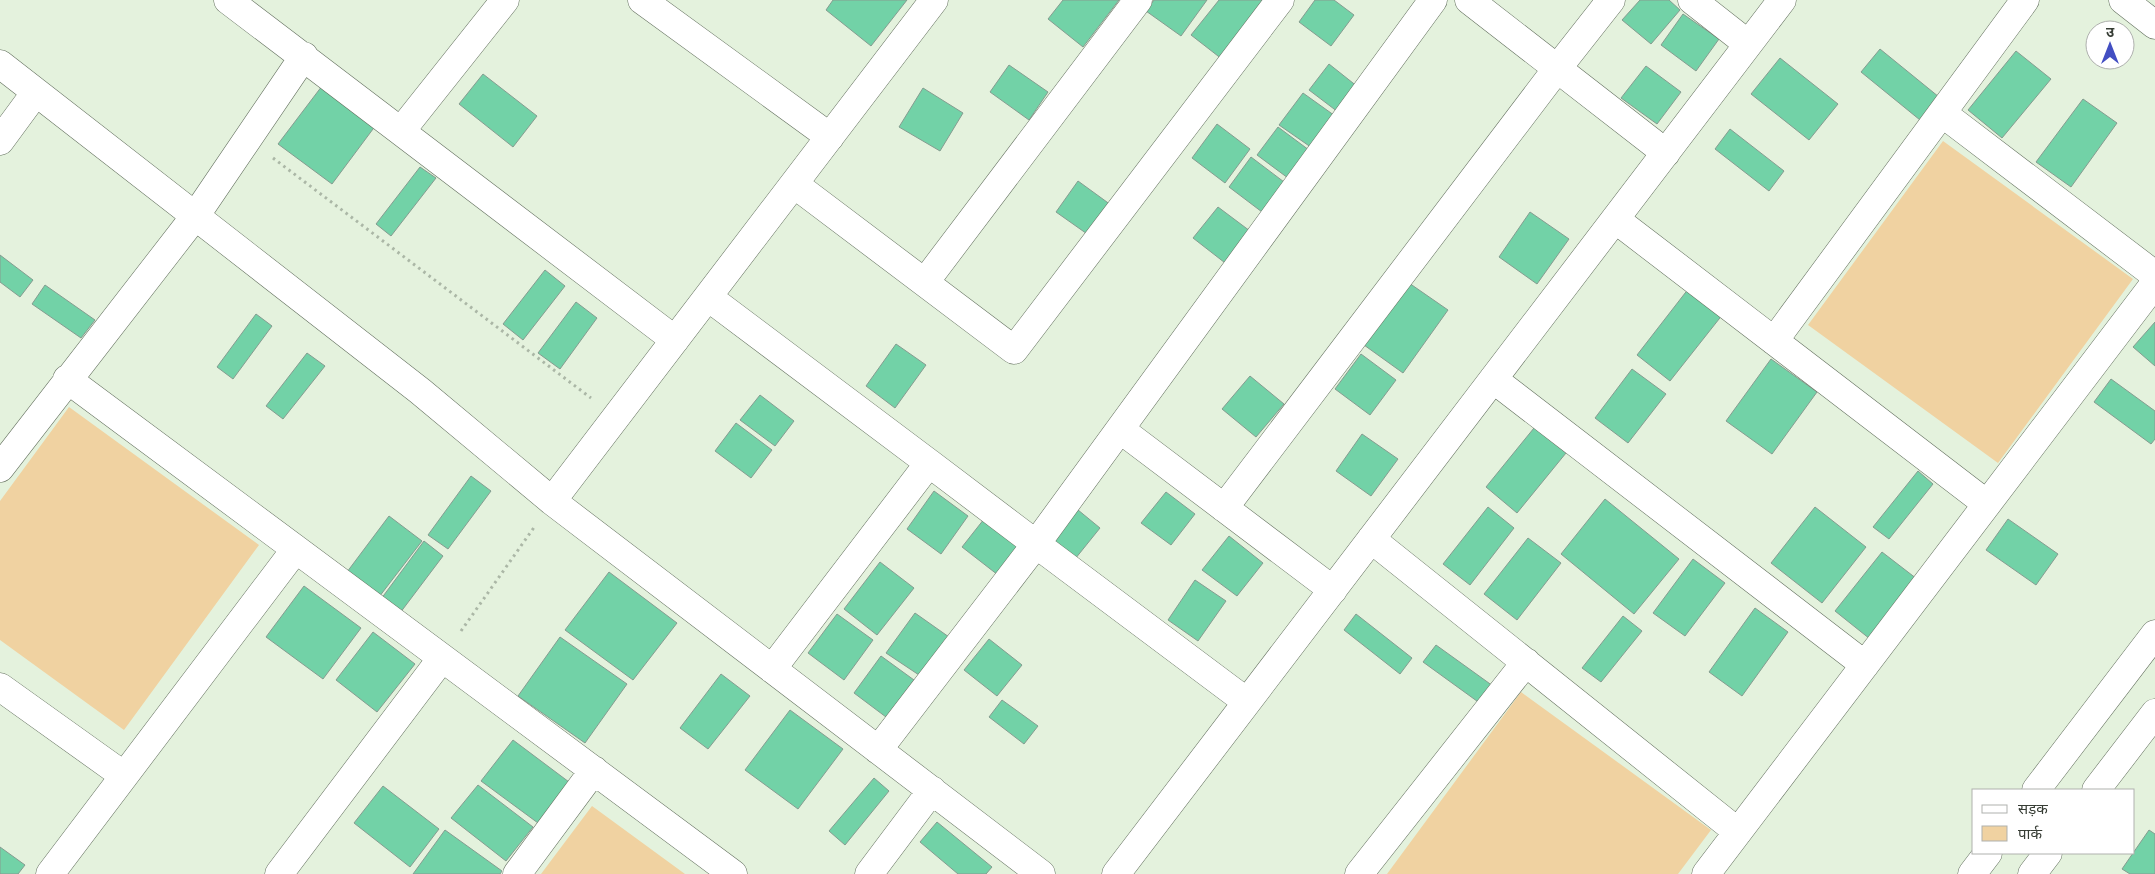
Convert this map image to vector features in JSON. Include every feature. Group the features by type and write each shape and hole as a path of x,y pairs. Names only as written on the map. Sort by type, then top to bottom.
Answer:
{"street":[{"path":"401,131 505,0"},
{"path":"642,0 830,138"},
{"path":"552,501 934,0"},
{"path":"925,282 1138,0"},
{"path":"794,184 1014,350 1280,0"},
{"path":"878,750 1121,430 1434,0"},
{"path":"1469,0 1556,70 1666,153"},
{"path":"1224,508 1611,0"},
{"path":"1692,0 1748,44"},
{"path":"1116,874 1782,0"},
{"path":"1774,341 2025,0"},
{"path":"2123,0 2155,25"},
{"path":"244,5 304,56 675,340"},
{"path":"0,468 67,379 196,215 246,138 304,56"},
{"path":"0,64 420,391 552,501 1041,874"},
{"path":"0,141 36,92"},
{"path":"1942,113 2155,275"},
{"path":"1615,219 1987,504"},
{"path":"1706,874 2155,283"},
{"path":"708,297 1247,702"},
{"path":"67,379 733,874"},
{"path":"1493,379 1865,665"},
{"path":"1121,430 1333,590"},
{"path":"772,669 929,463"},
{"path":"1371,539 1738,832"},
{"path":"50,874 295,550"},
{"path":"2037,789 2155,634"},
{"path":"279,874 442,658"},
{"path":"1363,873 1526,662"},
{"path":"0,687 123,776"},
{"path":"2097,789 2155,713"},
{"path":"517,874 594,770"},
{"path":"869,874 932,790"},
{"path":"1972,874 1987,854"},
{"path":"2032,874 2047,854"}],"path":[{"path":"246,138 616,416"},
{"path":"442,658 552,501"}],"green space":[{"path":"1943,141 2133,279 1998,463 1808,325"},
{"path":"69,407 259,545 124,730 0,640 0,501"},
{"path":"1521,692 1711,830 1678,874 1387,874"},
{"path":"592,806 685,874 541,874"}],"building":[{"path":"833,0 907,0 871,46 826,10"},
{"path":"1063,0 1119,0 1083,47 1048,19"},
{"path":"1154,0 1207,0 1181,36 1146,11"},
{"path":"1219,0 1274,0 1227,63 1191,35"},
{"path":"1315,0 1334,0 1354,15 1331,46 1299,22"},
{"path":"1640,0 1669,0 1680,10 1651,44 1622,20"},
{"path":"1683,14 1719,39 1696,71 1661,45"},
{"path":"1880,49 1939,97 1920,120 1861,72"},
{"path":"2016,51 2051,79 2002,138 1968,110"},
{"path":"1780,58 1838,104 1809,140 1751,94"},
{"path":"1329,64 1358,87 1338,112 1309,90"},
{"path":"1009,65 1048,92 1029,120 990,92"},
{"path":"1646,66 1681,92 1657,124 1621,98"},
{"path":"483,74 537,116 513,147 459,104"},
{"path":"322,86 376,125 332,184 278,144"},
{"path":"923,88 963,113 940,151 899,127"},
{"path":"1303,93 1338,118 1315,150 1279,125"},
{"path":"2083,99 2117,123 2071,187 2036,162"},
{"path":"1217,124 1250,149 1225,183 1192,158"},
{"path":"1278,127 1313,153 1292,181 1257,155"},
{"path":"1730,129 1784,171 1769,191 1715,149"},
{"path":"1251,157 1288,185 1266,215 1229,187"},
{"path":"420,167 436,178 391,236 376,224"},
{"path":"1078,181 1111,205 1090,236 1056,212"},
{"path":"1218,207 1254,234 1229,266 1193,238"},
{"path":"1530,212 1569,239 1537,284 1499,257"},
{"path":"0,255 33,280 20,297 0,282"},
{"path":"545,270 565,286 523,340 503,324"},
{"path":"1409,283 1448,310 1403,373 1364,345"},
{"path":"45,285 95,320 81,338 32,304"},
{"path":"1689,288 1723,314 1670,381 1637,355"},
{"path":"576,302 597,318 560,369 538,353"},
{"path":"256,314 272,326 233,379 217,367"},
{"path":"2155,322 2155,366 2133,347"},
{"path":"896,344 926,365 895,408 866,386"},
{"path":"307,353 325,366 283,419 266,406"},
{"path":"1361,354 1396,380 1370,415 1335,389"},
{"path":"1771,359 1817,392 1772,454 1726,421"},
{"path":"1632,369 1666,394 1628,443 1595,418"},
{"path":"1250,376 1284,404 1256,437 1222,409"},
{"path":"2111,379 2155,411 2155,439 2151,444 2094,402"},
{"path":"760,395 794,421 775,446 740,420"},
{"path":"736,423 772,450 751,478 715,451"},
{"path":"1534,428 1566,453 1517,513 1486,487"},
{"path":"1362,434 1398,459 1371,496 1336,471"},
{"path":"1918,471 1933,484 1889,539 1873,527"},
{"path":"471,476 491,491 448,549 428,535"},
{"path":"934,491 968,516 941,554 907,529"},
{"path":"1166,492 1195,514 1171,545 1141,523"},
{"path":"1605,499 1679,559 1634,614 1561,554"},
{"path":"1072,505 1100,528 1071,564 1042,541"},
{"path":"1488,507 1514,528 1470,585 1443,564"},
{"path":"1815,507 1866,547 1822,603 1771,563"},
{"path":"988,514 1023,541 998,575 962,547"},
{"path":"389,516 422,541 379,597 347,572"},
{"path":"2008,519 2058,554 2036,585 1986,550"},
{"path":"1229,536 1263,563 1237,596 1202,570"},
{"path":"1528,538 1561,563 1517,620 1484,594"},
{"path":"424,541 443,556 400,613 381,599"},
{"path":"1882,552 1917,579 1870,639 1835,611"},
{"path":"1693,559 1725,583 1685,636 1653,613"},
{"path":"880,562 914,588 877,635 844,609"},
{"path":"609,572 677,623 633,680 565,630"},
{"path":"1195,580 1226,601 1198,641 1168,620"},
{"path":"304,586 361,628 323,679 266,637"},
{"path":"1755,608 1788,632 1742,696 1709,672"},
{"path":"915,613 949,637 922,677 886,653"},
{"path":"837,614 873,640 844,680 808,653"},
{"path":"1356,614 1412,658 1400,674 1344,630"},
{"path":"1623,616 1642,631 1601,682 1582,668"},
{"path":"373,632 415,664 377,712 336,680"},
{"path":"560,637 627,684 585,743 518,696"},
{"path":"989,639 1022,665 997,696 964,670"},
{"path":"1436,645 1493,686 1481,704 1423,662"},
{"path":"881,656 914,680 886,717 854,693"},
{"path":"721,674 750,696 708,749 680,728"},
{"path":"1002,700 1038,726 1024,744 989,717"},
{"path":"790,710 843,749 798,809 745,770"},
{"path":"513,740 569,782 538,823 481,781"},
{"path":"874,778 889,791 845,845 829,831"},
{"path":"478,785 533,827 506,861 451,818"},
{"path":"383,786 439,829 410,867 354,823"},
{"path":"937,822 992,867 986,874 958,874 920,842"},
{"path":"445,830 502,871 500,874 413,874"},
{"path":"2149,830 2155,834 2155,874 2130,874 2122,869 2132,854 2135,854 2135,850"},
{"path":"0,847 25,865 18,874 0,874"}]}
